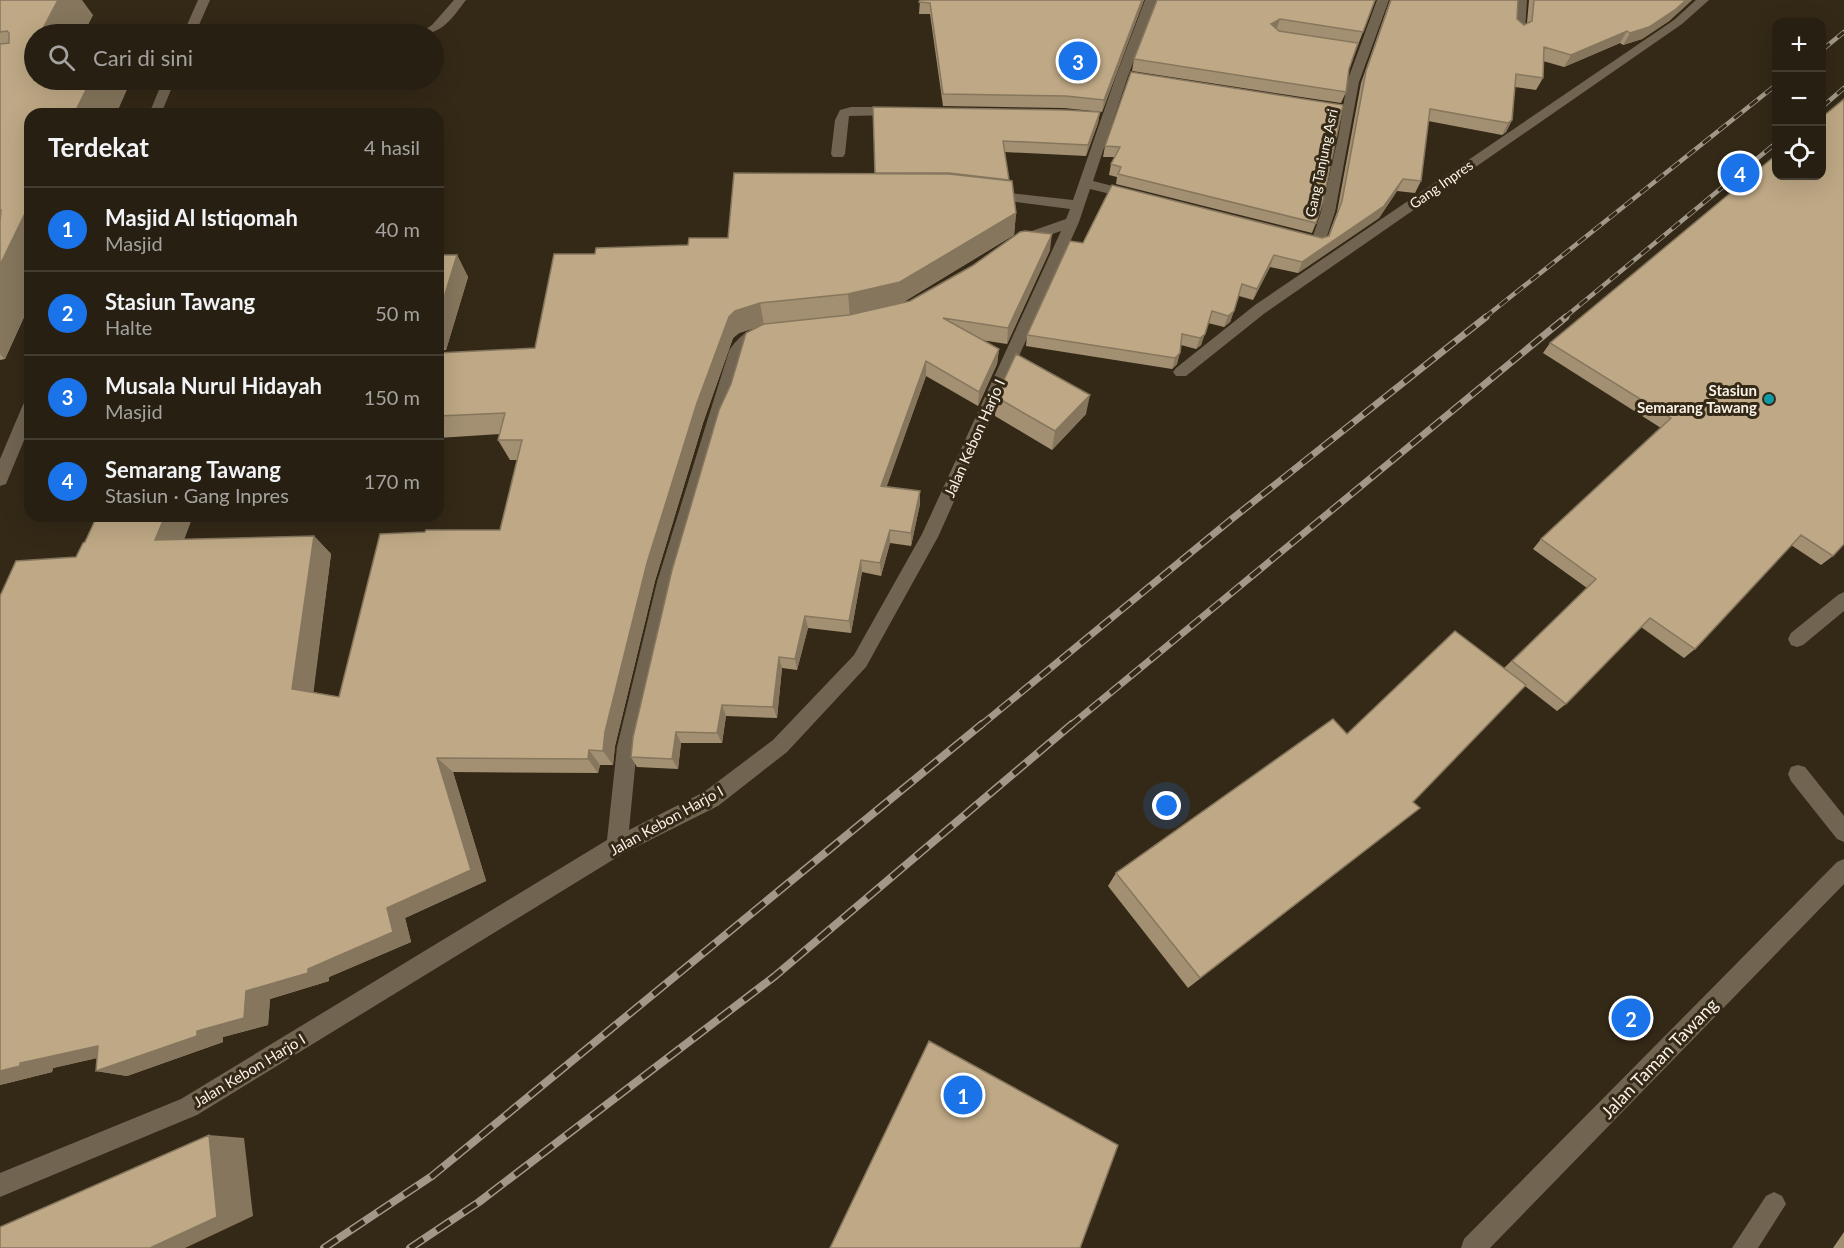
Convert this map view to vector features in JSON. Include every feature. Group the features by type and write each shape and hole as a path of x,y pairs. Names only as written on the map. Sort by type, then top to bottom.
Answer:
{"street":[{"path":"193,24 204,0"},
{"path":"439,24 460,0"},
{"name":"Jalan Kebon Harjo I","path":"0,1185 189,1107 617,846 711,799 780,746 860,660 929,537 1075,213 1086,184 1104,118 1127,77 1151,0"},
{"name":"Gang Tanjung Asri","path":"1289,235 1318,242 1328,212 1342,110 1353,82 1361,50 1383,0"},
{"path":"1519,31 1521,0"},
{"name":"Gang Inpres","path":"1181,372 1260,309 1678,22 1703,0"},
{"path":"157,108 165,90"},
{"path":"838,154 844,113 852,111 912,112"},
{"path":"1086,184 1144,199"},
{"path":"972,192 1075,213"},
{"path":"1002,250 1075,213"},
{"path":"1318,242 1344,252"},
{"path":"617,846 627,747 632,725 666,582 713,424 724,398 740,344 745,339 758,334 783,330"},
{"path":"0,479 24,421"},
{"path":"1797,639 1844,600"},
{"path":"1798,774 1844,832"},
{"name":"Jalan Taman Tawang","path":"1473,1248 1844,869"},
{"path":"1744,1248 1774,1203"}],"building":[{"path":"0,0 58,0 45,24 24,24 24,90 86,90 77,108 24,108 24,215 0,265 0,44 9,43 9,33 0,32"},
{"path":"920,0 1142,0 1104,100 1066,96 943,94 930,3 919,2"},
{"path":"1157,0 1375,0 1363,32 1280,19 1271,24 1279,31 1358,43 1349,69 1346,92 1134,59"},
{"path":"1391,0 1518,0 1517,19 1524,25 1532,21 1534,0 1686,0 1649,27 1630,33 1627,31 1571,55 1544,47 1543,78 1516,74 1512,120 1508,123 1430,109 1421,181 1403,179 1384,206 1302,262 1274,255 1257,289 1242,284 1234,311 1228,316 1212,311 1205,334 1200,338 1182,334 1180,353 1175,358 1027,335 1070,241 1083,243 1112,185 1322,238 1329,236 1342,201 1366,71"},
{"path":"1131,72 1343,105 1323,201 1316,223 1118,174 1121,167 1111,164 1120,147 1105,146"},
{"path":"1844,99 1844,544 1833,556 1801,535 1695,649 1650,618 1566,704 1512,661 1596,579 1541,539 1671,418 1550,343 1772,158 1772,180 1826,180 1826,114"},
{"path":"873,107 1100,112 1088,145 1003,141 1009,180 949,173 875,173"},
{"path":"734,173 949,174 1012,181 1016,213 900,282 848,294 760,303 735,311 729,317 697,403 647,563 605,732 603,751 589,750 588,759 437,758 471,870 387,908 393,932 308,969 308,973 246,991 244,1018 197,1031 197,1036 96,1071 98,1046 20,1063 20,1066 0,1071 0,596 16,561 76,557 94,522 162,522 155,540 314,536 292,689 339,697 380,534 425,532 426,530 500,530 522,440 498,440 505,413 444,416 444,353 535,348 554,254 595,254 596,248 688,245 689,238 728,238"},
{"path":"1020,232 1052,234 1008,328 943,318 999,349 979,392 926,361 881,486 920,491 911,533 890,530 880,563 861,560 849,621 805,616 795,659 779,657 773,707 722,705 717,733 676,732 672,759 631,757 633,737 672,570 719,410 731,384 746,333 764,324 849,315 910,301 972,266"},
{"path":"444,255 457,255 444,297"},
{"path":"1016,354 1090,395 1055,431 996,397"},
{"path":"1455,631 1526,685 1413,802 1420,808 1200,978 1116,873 1333,719 1347,734"},
{"path":"929,1041 1118,1145 1080,1248 830,1248"},
{"path":"209,1135 217,1217 150,1248 0,1248 0,1227"}],"railway":[{"path":"1826,47 1844,32"},
{"path":"1484,318 1772,88"},
{"path":"1826,104 1844,88"},
{"path":"1564,318 1772,146"},
{"path":"980,726 1233,518 1486,317"},
{"path":"1070,726 1566,317"},
{"path":"324,1248 432,1176 982,724"},
{"path":"410,1248 479,1202 775,976 1072,724"}],"place":[{"name":"Musala Nurul Hidayah","path":"1078,61"},
{"name":"Semarang Tawang","path":"1740,173"},
{"name":"Stasiun Semarang Tawang","path":"1769,399"},
{"name":"Stasiun Tawang","path":"1631,1018"},
{"name":"Masjid Al Istiqomah","path":"963,1095"}]}
